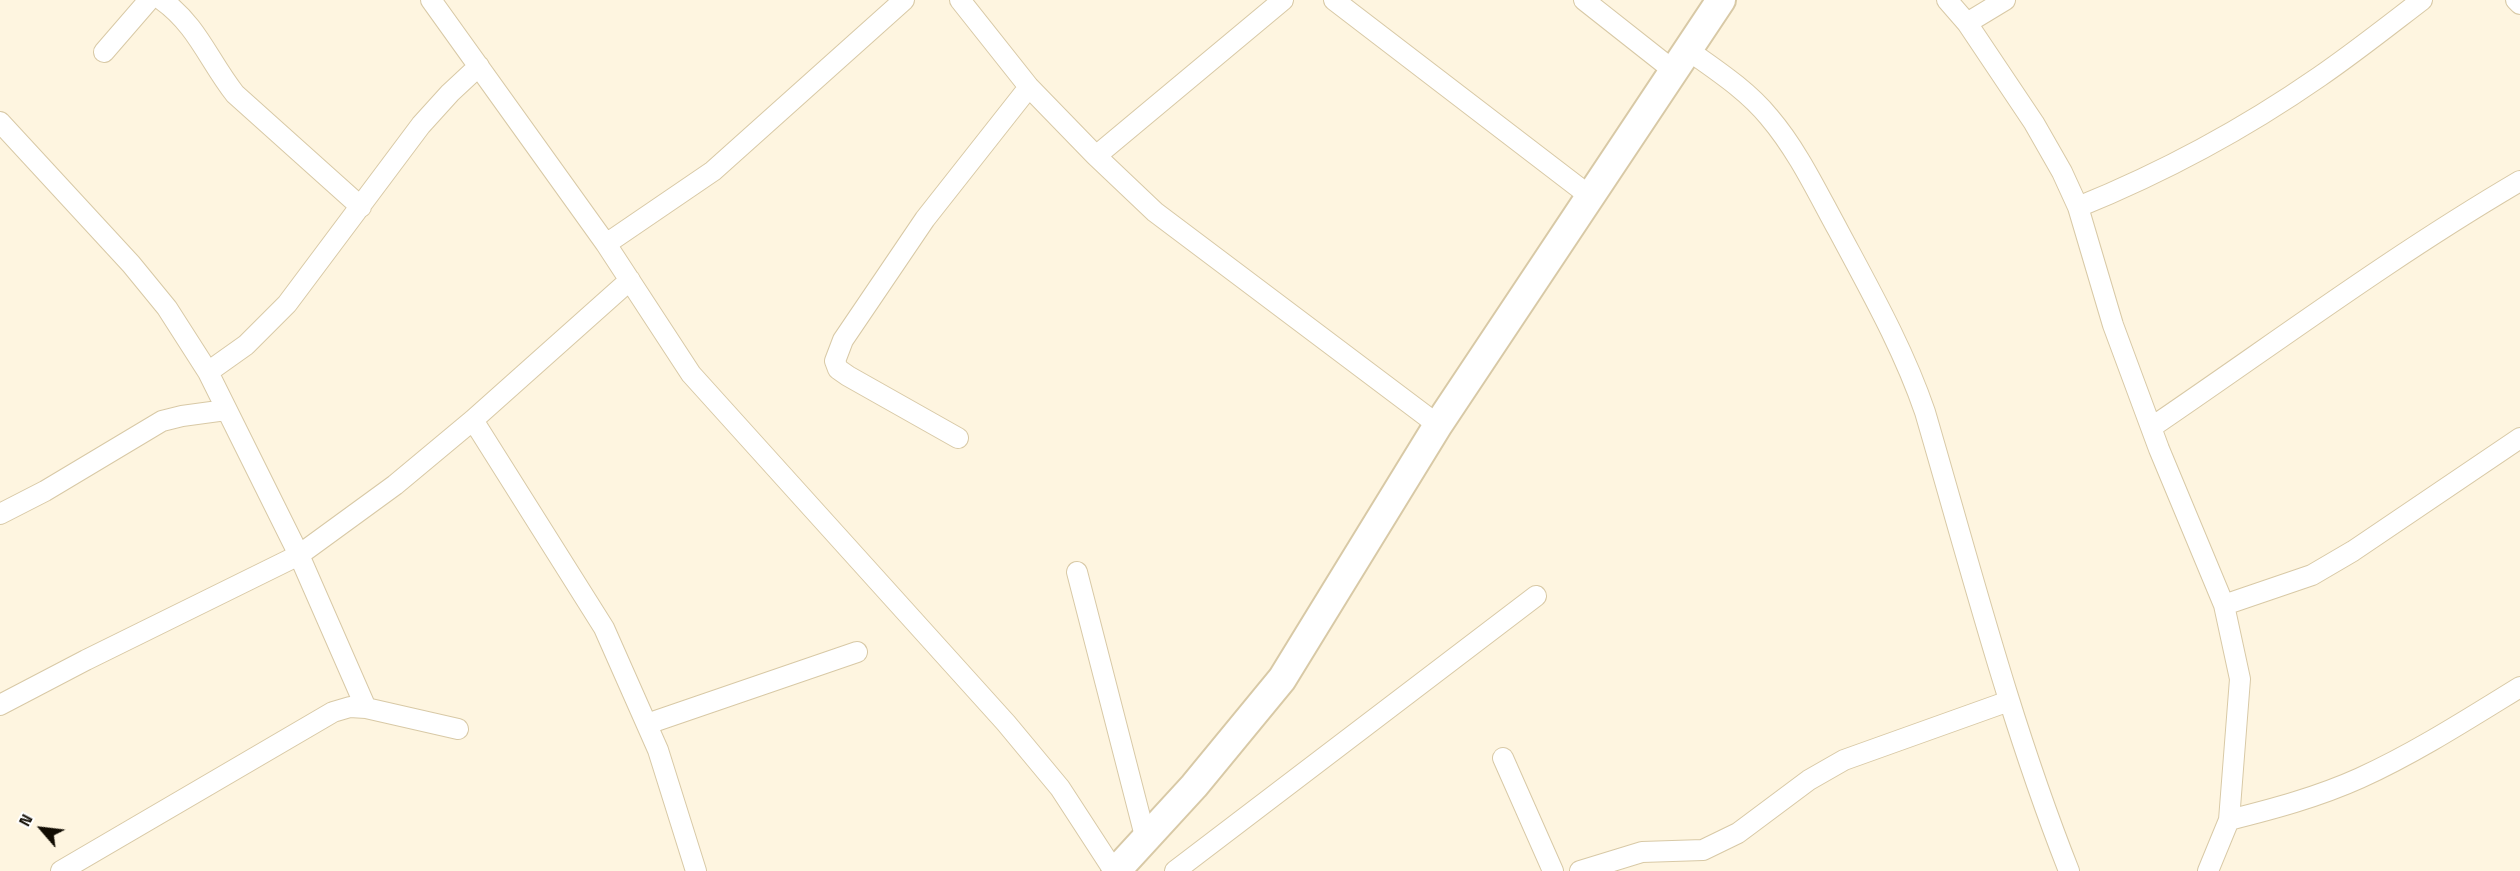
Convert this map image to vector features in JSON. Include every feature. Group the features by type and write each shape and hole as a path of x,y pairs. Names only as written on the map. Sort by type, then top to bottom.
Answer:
{"street":[{"path":"104,52 149,0"},
{"path":"162,0 176,10 193,28 219,74 235,94 360,207"},
{"path":"431,0 606,244 691,374 1006,723 1060,788 1115,871 1146,840 1282,679 1438,425 1721,0"},
{"path":"606,244 713,171 904,0"},
{"path":"960,0 1029,87 1155,212 1438,425"},
{"path":"1096,156 1283,0"},
{"path":"1334,0 1591,197"},
{"path":"1584,0 1681,61 1739,88 1768,115 1796,153 1886,319 1912,372 2009,701 2045,812 2069,871"},
{"path":"1947,0 1967,23 2034,123 2062,172 2078,207 2113,325 2224,605 2240,679 2229,820 2208,871"},
{"path":"1967,23 2005,0"},
{"path":"2078,207 2140,182 2244,124 2319,78 2422,0"},
{"path":"2516,0 2520,4"},
{"path":"208,372 246,345 286,304 421,125 479,66"},
{"path":"958,438 848,376 838,369 835,361 843,340 925,219 1029,87"},
{"path":"0,122 138,272 167,308 208,372 299,555 366,708"},
{"path":"2152,427 2303,320 2469,211 2520,181"},
{"path":"0,705 299,555 395,485 473,420 630,280"},
{"path":"0,514 45,491 162,422 182,416 226,411"},
{"path":"473,420 604,628 658,750 696,871"},
{"path":"2224,605 2312,574 2353,551 2520,438"},
{"path":"1077,572 1146,840"},
{"path":"1175,871 1536,596"},
{"path":"647,724 857,652"},
{"path":"2229,820 2294,803 2360,778 2463,722 2520,687"},
{"path":"1580,871 1642,852 1702,850 1738,834 1809,780 1844,760 2009,701"},
{"path":"61,871 333,712 350,707 366,708 458,729"},
{"path":"1503,758 1553,871"}]}
